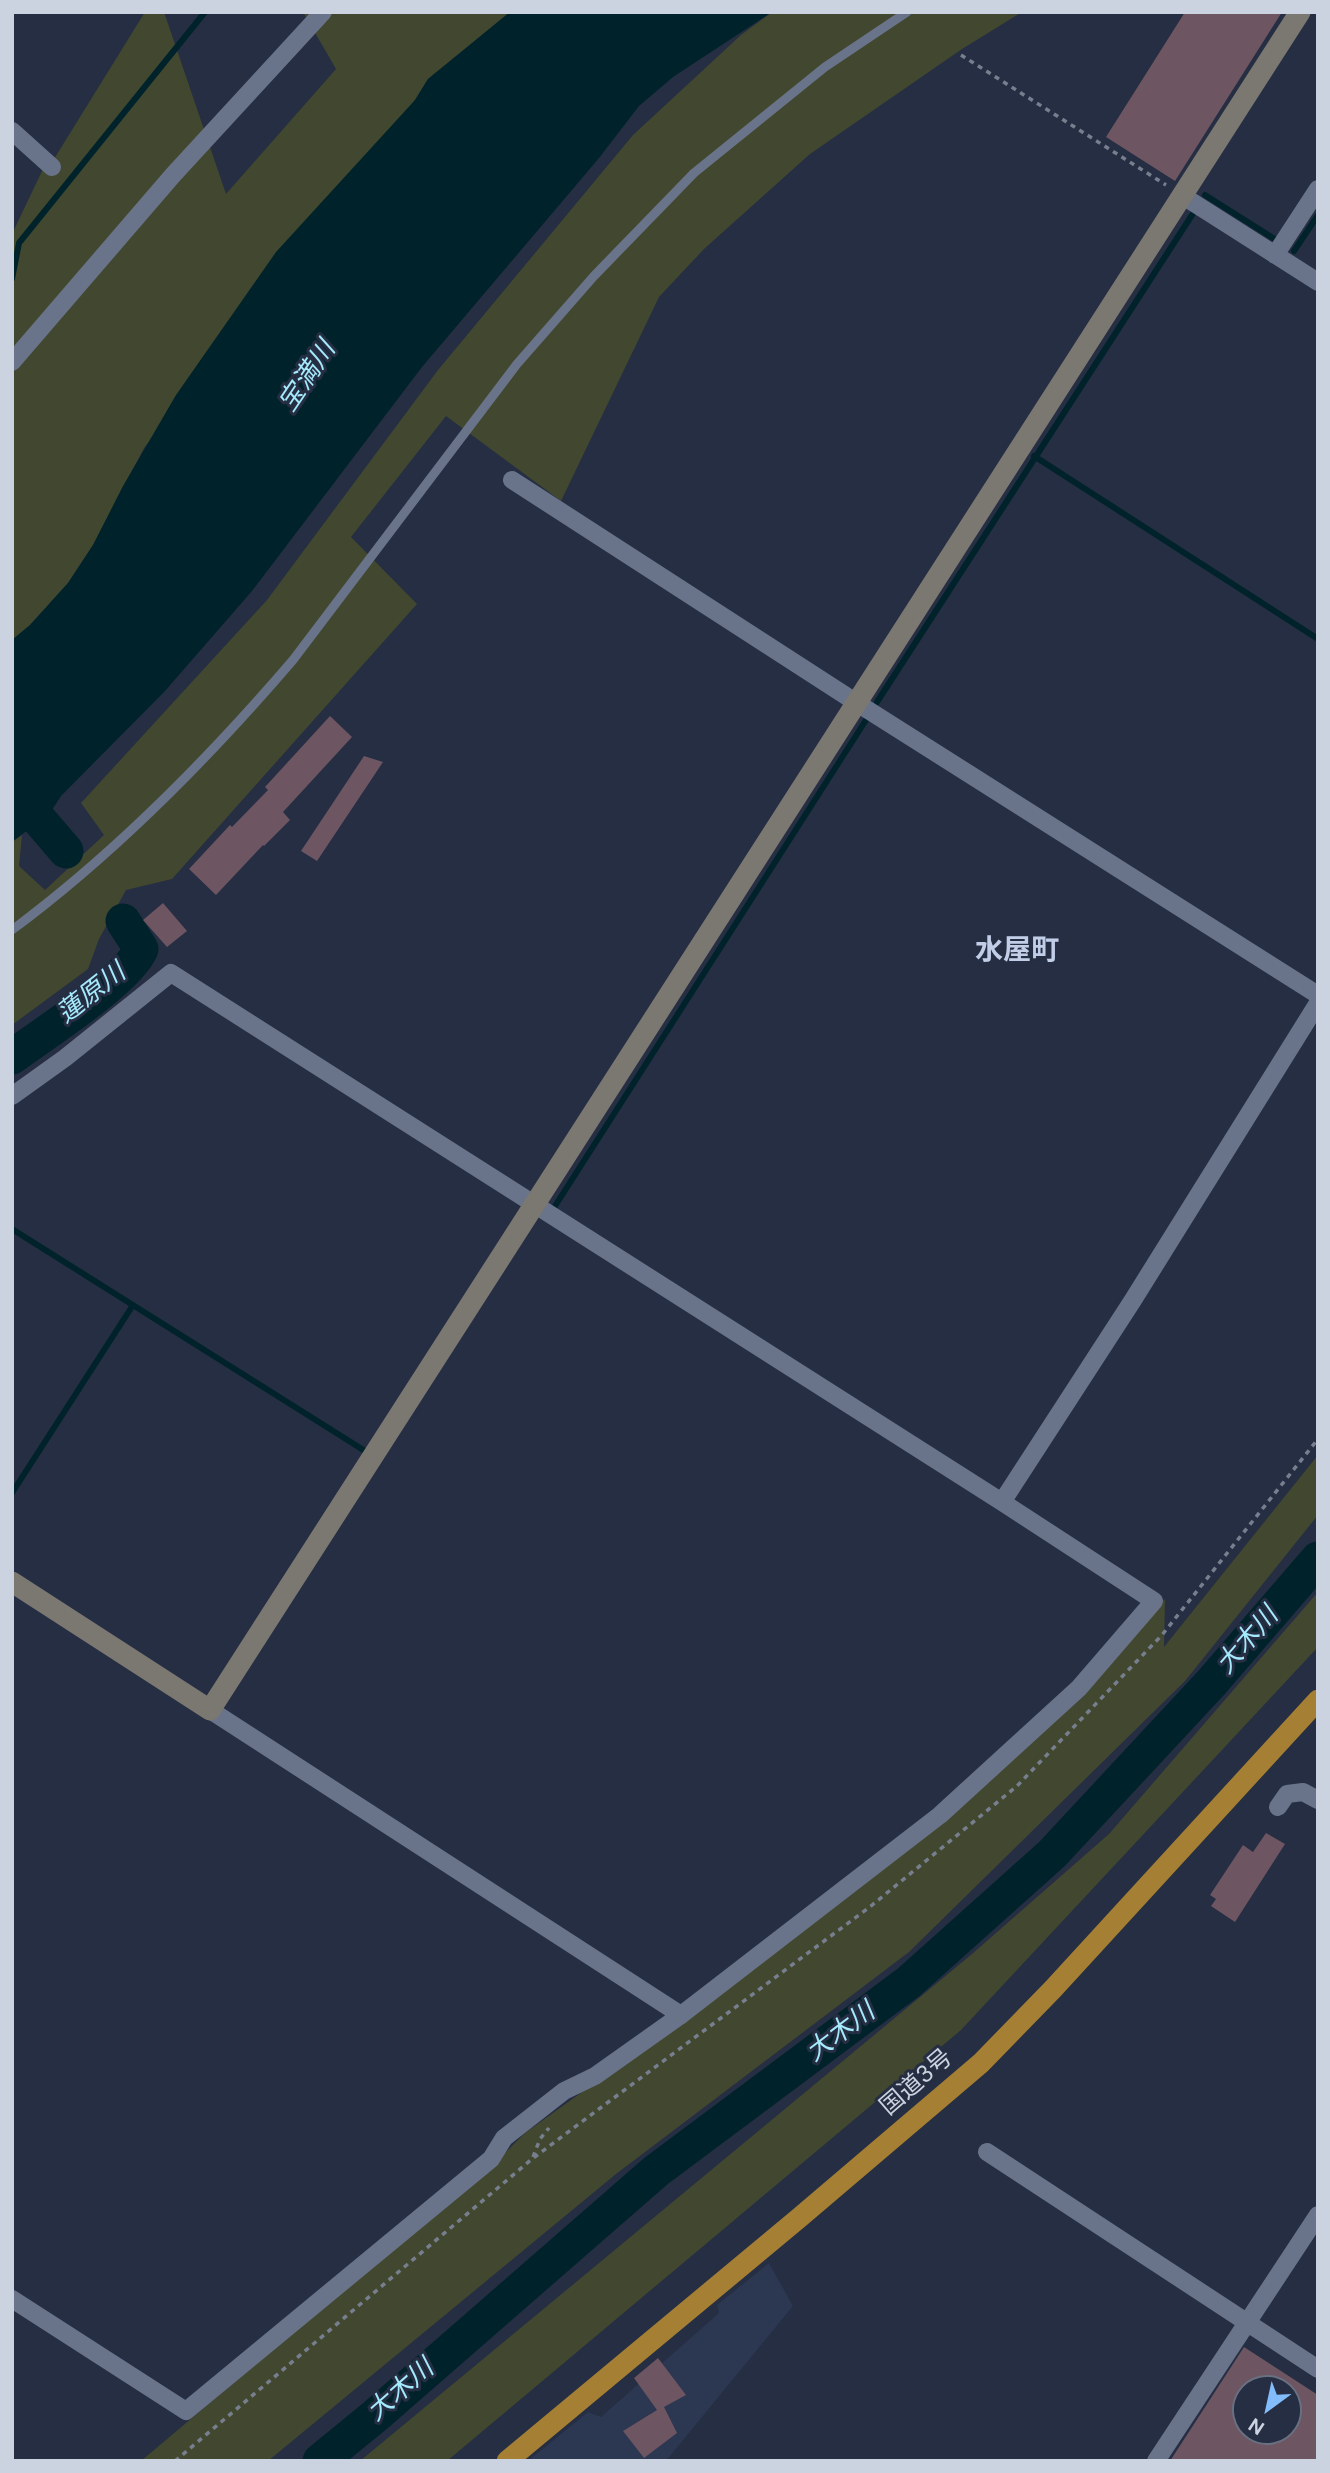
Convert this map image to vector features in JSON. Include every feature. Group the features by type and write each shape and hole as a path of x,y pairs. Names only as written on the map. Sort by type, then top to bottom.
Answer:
{"highway":[{"name":"国道3号","path":"507,2461 981,2063 1053,1989 1318,1700"}],"street":[{"path":"12,362 173,175 323,12"},
{"path":"210,1710 1300,12"},
{"path":"12,131 52,167"},
{"path":"1275,254 1318,189"},
{"path":"1183,196 1318,282"},
{"path":"512,480 856,703 1318,995"},
{"path":"12,1096 65,1058 171,973 1154,1601 1079,1688 940,1815 681,2015 595,2076 564,2091 514,2130 504,2138 491,2159 186,2411 12,2300"},
{"path":"1002,1502 1133,1300 1318,1003"},
{"path":"12,1582 681,2015"},
{"path":"1278,1807 1287,1794 1303,1792 1318,1800"},
{"path":"987,2152 1318,2369"},
{"path":"1156,2461 1318,2215"}],"lane":[{"path":"12,930 100,859 169,795 255,704 293,660 517,364 594,276 694,173 825,67 907,12"}],"path":[{"path":"961,55 1183,196"}],"shaded area":[{"path":"145,12 164,12 226,194 336,69 303,12 510,12 428,79 415,100 144,448 93,545 68,583 30,625 12,640 12,234 42,171 54,159"},
{"path":"772,12 1022,12 962,49 810,154 704,249 659,297 561,501 446,416 351,537 417,604 172,879 126,890 99,939 88,969 12,1025 12,842 22,835 19,866 45,890 104,835 81,803 267,600 438,370 633,135 741,35"},
{"path":"1318,1455 1318,1515 1185,1681 909,1952 616,2174 268,2461 141,2461 499,2159 525,2133 681,2021 1078,1697 1165,1599 1164,1647"},
{"path":"1318,1592 1318,1647 961,2030 447,2461 360,2461 972,1954 1109,1834"},
{"path":"769,2263 793,2306 666,2461 528,2461 588,2412 601,2417 719,2313 717,2305"}],"water":[{"name":"宝満川","path":"510,12 772,12 673,77 639,106 599,158 422,367 252,591 165,691 61,796 50,813 12,842 12,640 30,625 68,583 93,545 123,486 176,395 276,252 415,100 428,79"}],"building":[{"path":"1185,12 1282,12 1175,181 1106,137"},
{"path":"330,716 352,737 283,812 290,820 216,895 189,869 230,825 232,827 268,790 265,787"},
{"path":"364,756 383,762 317,861 301,851"},
{"path":"163,903 187,931 167,947 143,920"},
{"path":"1266,1833 1285,1844 1235,1922 1211,1906 1216,1899 1210,1895 1243,1845 1253,1852"},
{"path":"1244,2347 1287,2375 1232,2375 1232,2445 1302,2445 1302,2385 1318,2395 1318,2461 1170,2461"},
{"path":"658,2358 686,2395 664,2407 677,2433 644,2458 623,2431 657,2410 634,2378"}],"waterway":[{"path":"12,279 19,243 205,12"},
{"path":"1205,195 1273,238"},
{"path":"877,702 1192,215"},
{"path":"1294,251 1318,215"},
{"path":"1034,456 1318,639"},
{"path":"555,1206 866,720"},
{"name":"蓮原川","path":"12,788 66,851"},
{"name":"蓮原川","path":"12,1057 103,991 133,962 141,949 123,921"},
{"path":"141,949 150,942"},
{"path":"12,1229 365,1451"},
{"path":"12,1493 133,1305"},
{"name":"大木川","path":"320,2461 656,2171 909,1982 1052,1854 1212,1682 1318,1559"}],"district":[{"name":"水屋町","path":"1017,952"}]}
